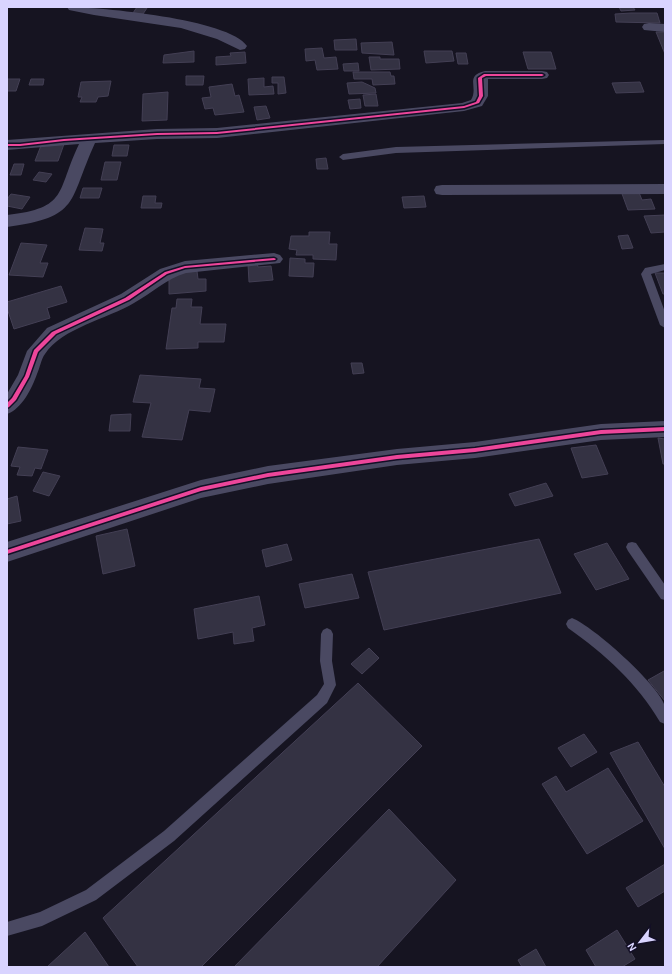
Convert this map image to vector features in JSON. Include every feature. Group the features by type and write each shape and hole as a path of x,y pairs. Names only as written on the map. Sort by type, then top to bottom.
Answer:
{"street":[{"path":"74,7 206,30 228,38 240,46"},
{"path":"649,27 665,28"},
{"path":"7,144 20,145 64,140 88,140 157,134 217,133 260,130 397,113 464,107 477,103 481,96 480,78 485,75 542,75"},
{"path":"7,221 34,217 58,207 67,196 75,170 88,140"},
{"path":"442,190 665,189"},
{"path":"7,406 14,399 27,376 36,350 54,333 127,299 166,273 185,267 274,259"},
{"path":"7,552 201,489 268,475 397,457 475,450 601,432 665,429"}],"lane":[{"path":"343,157 396,150 665,142"},
{"path":"665,267 648,270 646,274 665,325"},
{"path":"632,546 665,595"},
{"path":"572,624 596,640 626,665 657,703 665,718"},
{"path":"7,929 42,919 91,895 169,836 322,699 330,685 326,661 327,634"}],"building":[{"path":"137,7 147,8 143,14 133,13"},
{"path":"619,7 633,7 635,10 621,11"},
{"path":"657,13 660,23 616,22 615,14"},
{"path":"656,32 665,32 665,54"},
{"path":"356,39 357,50 335,50 334,40"},
{"path":"392,42 394,55 362,53 361,43"},
{"path":"322,48 324,58 336,57 338,69 317,70 315,60 306,61 305,49"},
{"path":"194,51 194,62 163,63 164,55"},
{"path":"424,51 452,51 454,61 426,63"},
{"path":"245,52 246,63 216,65 216,57 231,56 230,53"},
{"path":"523,52 551,52 556,69 528,69"},
{"path":"456,53 466,53 468,64 458,64"},
{"path":"369,57 380,57 380,59 399,59 400,69 371,70"},
{"path":"358,63 359,71 344,71 343,64"},
{"path":"353,72 390,72 391,76 394,76 395,84 373,85 372,79 354,79"},
{"path":"186,76 204,76 203,85 186,85"},
{"path":"272,77 284,77 286,93 278,94 278,83 272,83"},
{"path":"264,78 264,87 273,86 274,94 249,95 248,79"},
{"path":"7,79 20,79 16,91 7,91"},
{"path":"31,79 44,79 43,85 29,85"},
{"path":"111,81 108,96 98,97 96,102 80,102 82,97 78,97 81,82"},
{"path":"362,82 375,88 376,93 349,94 347,83"},
{"path":"640,82 644,92 616,93 612,83"},
{"path":"232,84 235,96 239,95 244,112 215,115 213,108 205,109 202,98 211,97 209,87"},
{"path":"168,92 167,120 142,121 143,94"},
{"path":"376,94 378,106 365,106 363,95"},
{"path":"360,99 361,108 350,109 348,100"},
{"path":"266,106 270,118 257,120 254,107"},
{"path":"42,143 64,144 58,161 35,161"},
{"path":"114,145 129,145 127,156 112,156"},
{"path":"326,158 328,169 317,169 316,159"},
{"path":"105,162 121,162 117,180 101,180"},
{"path":"14,164 24,164 21,175 10,175"},
{"path":"39,172 52,174 46,182 33,180"},
{"path":"83,188 102,188 99,198 80,198"},
{"path":"638,190 642,200 651,199 655,209 628,210 621,191"},
{"path":"11,194 30,197 22,209 7,206 7,199"},
{"path":"143,196 156,196 155,203 162,203 161,208 141,208"},
{"path":"424,196 426,207 404,208 402,197"},
{"path":"665,215 665,232 651,233 644,216"},
{"path":"85,228 103,229 100,243 104,243 102,251 79,250"},
{"path":"309,232 330,232 329,244 337,244 336,260 313,259 313,255 296,255 297,250 289,249 291,236 309,236"},
{"path":"628,235 633,248 622,249 618,236"},
{"path":"21,243 47,245 40,263 48,263 43,277 9,275"},
{"path":"290,258 305,259 305,263 314,263 313,277 289,276"},
{"path":"257,263 258,267 271,266 273,280 249,282 248,264"},
{"path":"197,271 198,279 206,279 206,291 169,294 169,274"},
{"path":"655,273 665,273 665,294 663,294"},
{"path":"61,286 67,302 47,308 50,318 14,329 7,308 7,302"},
{"path":"177,299 192,299 191,307 202,307 200,324 226,324 224,342 198,342 198,348 166,349 172,308 176,308"},
{"path":"351,363 362,363 364,373 353,374"},
{"path":"140,375 201,379 199,388 215,389 210,412 189,410 182,440 142,437 151,403 133,402"},
{"path":"131,414 130,431 109,431 111,415"},
{"path":"658,438 665,439 665,464 663,464"},
{"path":"596,445 608,474 582,478 571,448"},
{"path":"18,447 48,450 41,469 35,468 32,476 17,475 20,467 11,466"},
{"path":"43,472 60,476 49,496 33,491"},
{"path":"546,483 553,496 515,506 509,494"},
{"path":"17,496 21,521 7,524 7,499"},
{"path":"127,529 135,566 103,574 96,536"},
{"path":"539,539 561,593 384,630 368,572"},
{"path":"607,543 629,579 596,590 574,554"},
{"path":"287,544 292,560 266,567 262,550"},
{"path":"352,574 359,598 305,608 299,584"},
{"path":"259,596 265,625 252,628 254,641 234,644 233,632 198,639 194,609"},
{"path":"369,648 379,658 362,674 351,664"},
{"path":"664,671 665,672 665,701 648,680"},
{"path":"358,683 422,746 201,967 138,967 103,918"},
{"path":"584,734 597,752 571,767 558,748"},
{"path":"638,742 665,787 665,849 610,753"},
{"path":"608,768 643,821 587,854 542,784 556,776 566,792"},
{"path":"389,809 456,880 377,967 234,967"},
{"path":"665,864 665,891 638,907 626,888"},
{"path":"617,930 635,959 622,967 596,967 586,950"},
{"path":"85,932 109,967 47,967"},
{"path":"536,949 546,967 522,967 518,960"}],"cycle path":[{"path":"7,145 157,134 217,133 464,107 477,103 481,96 480,78 485,75 542,75"},
{"path":"7,406 14,399 27,376 36,351 54,333 127,299 166,273 185,267 274,259"},
{"path":"7,552 201,489 268,475 397,457 475,450 601,432 665,429"}]}
